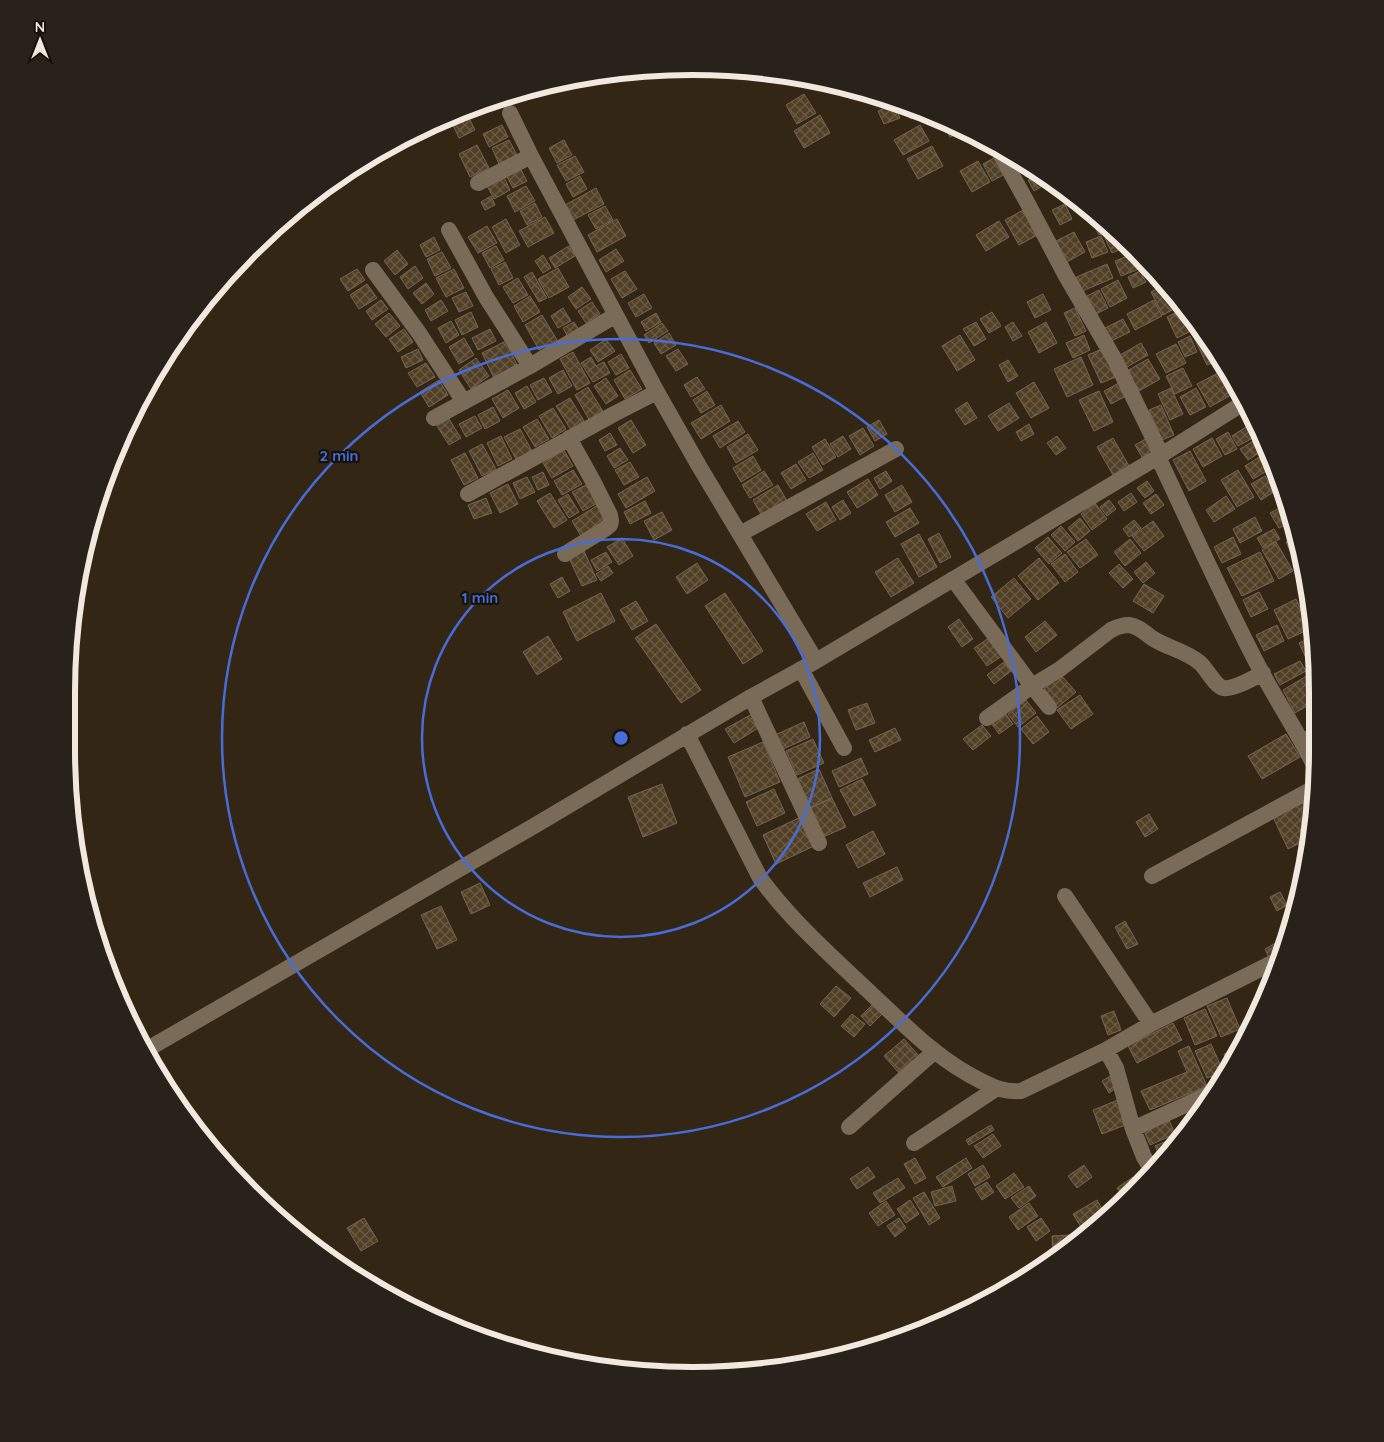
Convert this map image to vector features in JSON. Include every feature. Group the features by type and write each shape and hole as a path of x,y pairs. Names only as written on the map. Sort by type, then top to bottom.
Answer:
{"street":[{"path":"510,113 530,156 698,466 816,661"},
{"path":"478,183 530,156"},
{"path":"1003,160 1066,276 1115,360 1220,589 1263,673 1309,738"},
{"path":"449,230 486,297 530,366"},
{"path":"373,270 419,333 464,402"},
{"path":"434,418 530,366 616,315"},
{"path":"468,494 657,392"},
{"path":"152,1047 534,826 687,734 816,661 1160,456 1238,406"},
{"path":"564,554 605,529 610,525 611,521 607,508 569,438"},
{"path":"740,534 896,449"},
{"path":"953,579 1049,707"},
{"path":"987,718 1060,669 1111,630 1120,626 1131,625 1164,645 1193,657 1219,686 1224,688 1263,673"},
{"path":"802,669 844,748"},
{"path":"751,697 819,843"},
{"path":"687,734 760,878 772,894 809,935 934,1052 963,1072 997,1088 1008,1092 1020,1091 1106,1050 1151,1024 1270,964"},
{"path":"1152,876 1308,791"},
{"path":"1065,896 1151,1024"},
{"path":"1106,1050 1116,1068 1132,1129 1149,1165"},
{"path":"849,1127 934,1052"},
{"path":"914,1143 997,1088"},
{"path":"1132,1129 1202,1097"}],"building":[{"path":"804,94 816,113 797,124 786,105"},
{"path":"887,107 890,108 897,110 900,118 884,124 878,111"},
{"path":"820,115 830,133 804,148 794,131"},
{"path":"469,118 475,130 459,138 453,125"},
{"path":"502,125 508,137 489,147 483,134"},
{"path":"920,125 929,141 903,155 894,140"},
{"path":"947,131 955,134 950,137"},
{"path":"509,140 517,155 499,164 492,148"},
{"path":"564,140 572,155 557,163 549,148"},
{"path":"477,145 489,168 470,177 459,154"},
{"path":"932,146 943,166 918,179 907,159"},
{"path":"575,156 584,172 566,181 557,165"},
{"path":"996,157 1005,174 992,181 983,164"},
{"path":"978,161 990,182 972,192 960,171"},
{"path":"519,166 527,181 513,188 505,173"},
{"path":"503,175 510,190 494,199 486,184"},
{"path":"580,176 587,189 573,197 566,184"},
{"path":"1032,177 1044,185 1034,191 1028,180"},
{"path":"526,186 535,201 515,212 507,196"},
{"path":"596,188 604,204 573,220 565,205"},
{"path":"491,196 495,205 485,210 481,202"},
{"path":"535,203 542,217 527,225 520,211"},
{"path":"1065,204 1072,219 1060,225 1052,210"},
{"path":"605,206 613,220 596,229 588,215"},
{"path":"1027,208 1041,233 1019,245 1005,220"},
{"path":"545,217 554,233 528,247 519,231"},
{"path":"506,219 520,245 506,253 492,227"},
{"path":"617,219 626,236 597,252 588,235"},
{"path":"999,221 1009,237 986,251 976,235"},
{"path":"1093,223 1104,233 1099,235"},
{"path":"487,226 497,243 478,253 468,237"},
{"path":"1074,232 1085,252 1065,263 1054,242"},
{"path":"1101,236 1108,252 1092,258 1086,242"},
{"path":"434,237 440,250 426,257 420,245"},
{"path":"1108,237 1121,249 1112,253 1105,238"},
{"path":"496,246 504,260 490,268 482,253"},
{"path":"569,246 575,256 555,268 549,258"},
{"path":"616,249 624,261 606,272 599,260"},
{"path":"397,250 408,264 395,275 384,261"},
{"path":"442,252 451,268 435,276 427,259"},
{"path":"543,255 551,268 543,273 535,261"},
{"path":"1128,256 1139,269 1121,276 1115,261"},
{"path":"505,262 513,278 499,285 491,269"},
{"path":"1107,264 1113,278 1080,292 1074,278"},
{"path":"415,266 423,278 408,289 400,277"},
{"path":"558,268 569,287 549,298 538,279"},
{"path":"357,269 365,280 348,291 340,279"},
{"path":"454,269 464,288 446,297 436,278"},
{"path":"625,271 637,289 622,298 611,279"},
{"path":"1140,271 1146,282 1133,288 1128,277"},
{"path":"532,272 547,298 539,302 524,277"},
{"path":"1146,275 1154,282 1151,284"},
{"path":"518,278 528,295 513,303 503,287"},
{"path":"1118,280 1127,298 1110,307 1101,289"},
{"path":"426,283 434,294 422,304 413,293"},
{"path":"367,284 377,298 359,309 350,295"},
{"path":"582,287 591,299 576,309 568,297"},
{"path":"1158,288 1175,309 1163,315 1151,292"},
{"path":"1099,290 1108,308 1094,315 1085,297"},
{"path":"466,292 473,306 459,312 452,298"},
{"path":"644,294 652,308 636,317 628,303"},
{"path":"1043,294 1051,310 1035,318 1027,302"},
{"path":"530,296 540,312 523,322 514,306"},
{"path":"381,300 388,309 372,320 366,311"},
{"path":"441,300 448,311 431,321 425,310"},
{"path":"1154,300 1162,316 1135,330 1127,314"},
{"path":"592,302 600,314 586,323 578,311"},
{"path":"563,308 571,321 558,328 551,316"},
{"path":"1075,308 1086,331 1075,336 1064,313"},
{"path":"471,312 478,327 462,335 455,320"},
{"path":"992,312 1001,326 989,333 980,319"},
{"path":"1178,312 1191,331 1177,338 1167,317"},
{"path":"389,313 400,326 386,337 375,324"},
{"path":"656,313 661,322 646,331 641,322"},
{"path":"542,315 557,340 539,350 525,325"},
{"path":"1123,319 1130,332 1111,341 1105,328"},
{"path":"451,321 459,335 446,343 438,328"},
{"path":"574,322 581,333 569,339 563,328"},
{"path":"976,322 986,339 974,346 963,329"},
{"path":"1013,322 1022,336 1013,341 1005,327"},
{"path":"1046,322 1057,343 1039,353 1028,332"},
{"path":"662,323 668,331 649,343 644,335"},
{"path":"404,329 413,342 398,352 389,339"},
{"path":"490,329 496,341 478,350 472,338"},
{"path":"669,333 676,345 661,354 654,343"},
{"path":"960,335 975,360 957,371 942,346"},
{"path":"1084,335 1090,350 1073,358 1066,343"},
{"path":"1195,335 1213,362 1207,365 1193,336"},
{"path":"1190,336 1197,352 1185,357 1178,342"},
{"path":"464,338 474,355 459,364 449,347"},
{"path":"606,339 615,351 598,362 590,350"},
{"path":"506,341 518,367 494,378 482,353"},
{"path":"1141,343 1148,355 1127,367 1120,355"},
{"path":"1176,344 1186,363 1166,373 1156,354"},
{"path":"418,349 423,360 406,368 401,357"},
{"path":"678,349 688,364 676,371 666,356"},
{"path":"1102,349 1116,377 1101,383 1088,355"},
{"path":"573,352 590,383 577,390 560,359"},
{"path":"621,354 629,368 616,375 608,362"},
{"path":"591,357 596,366 604,362 610,373 593,382 581,363"},
{"path":"1081,357 1093,385 1067,397 1054,369"},
{"path":"476,358 489,376 471,389 459,370"},
{"path":"1148,359 1160,379 1139,391 1127,371"},
{"path":"1008,360 1018,376 1008,382 999,365"},
{"path":"426,363 435,377 417,387 408,373"},
{"path":"1183,368 1192,386 1175,394 1166,376"},
{"path":"563,370 572,386 558,394 549,378"},
{"path":"630,370 642,389 625,399 614,380"},
{"path":"1218,373 1231,395 1210,407 1197,384"},
{"path":"697,377 705,389 691,397 684,385"},
{"path":"544,378 552,392 538,400 530,385"},
{"path":"606,378 618,396 606,404 594,386"},
{"path":"439,380 448,395 429,407 420,392"},
{"path":"1034,382 1049,408 1031,418 1016,393"},
{"path":"1119,383 1126,396 1111,404 1104,391"},
{"path":"527,386 536,402 524,409 515,393"},
{"path":"588,387 604,413 590,421 575,395"},
{"path":"1171,388 1183,414 1170,420 1158,394"},
{"path":"1196,388 1206,407 1190,415 1180,397"},
{"path":"508,390 519,408 503,418 492,399"},
{"path":"707,391 715,405 701,413 693,400"},
{"path":"1099,391 1113,422 1094,431 1079,400"},
{"path":"570,398 584,421 571,430 556,406"},
{"path":"967,402 977,418 965,425 955,410"},
{"path":"1009,403 1019,418 998,431 988,416"},
{"path":"721,405 730,421 701,439 691,423"},
{"path":"1161,405 1174,435 1162,440 1149,410"},
{"path":"493,407 500,421 485,429 478,415"},
{"path":"553,408 566,429 552,438 539,416"},
{"path":"475,416 482,428 466,437 459,424"},
{"path":"449,419 461,438 449,445 437,426"},
{"path":"537,419 549,439 535,447 523,427"},
{"path":"631,420 646,445 633,453 618,428"},
{"path":"879,420 887,434 875,441 867,427"},
{"path":"738,421 745,432 720,448 713,436"},
{"path":"1029,424 1034,434 1021,441 1016,432"},
{"path":"1246,427 1253,438 1238,446 1232,436"},
{"path":"863,428 874,446 860,455 849,436"},
{"path":"520,429 532,451 516,459 504,437"},
{"path":"1228,432 1237,449 1225,455 1216,439"},
{"path":"610,433 617,445 605,451 599,440"},
{"path":"748,434 758,450 736,463 727,447"},
{"path":"501,436 512,459 498,466 487,443"},
{"path":"843,436 851,449 838,457 830,444"},
{"path":"1057,436 1066,448 1056,455 1047,443"},
{"path":"1149,437 1157,451 1143,459 1135,445"},
{"path":"1113,438 1129,466 1113,475 1097,447"},
{"path":"1212,438 1222,456 1203,467 1193,449"},
{"path":"825,439 836,457 823,465 812,447"},
{"path":"1255,440 1260,452 1248,460 1240,449"},
{"path":"482,444 496,469 482,476 469,451"},
{"path":"620,448 628,460 614,468 607,456"},
{"path":"564,450 573,466 552,478 543,463"},
{"path":"1190,451 1206,481 1189,491 1173,460"},
{"path":"465,453 478,478 464,485 451,460"},
{"path":"813,453 823,470 809,478 798,462"},
{"path":"753,456 761,470 741,482 733,468"},
{"path":"1261,456 1267,471 1253,479 1245,466"},
{"path":"630,462 639,477 624,485 615,470"},
{"path":"796,464 806,480 791,489 781,473"},
{"path":"573,470 582,484 562,495 554,481"},
{"path":"1238,470 1254,497 1237,507 1221,480"},
{"path":"764,471 773,485 750,498 742,485"},
{"path":"886,471 892,481 880,489 874,478"},
{"path":"543,472 549,485 538,490 532,477"},
{"path":"1265,476 1274,492 1261,500 1251,484"},
{"path":"527,477 535,492 520,499 513,483"},
{"path":"647,477 655,491 626,508 618,494"},
{"path":"868,479 878,495 857,508 847,492"},
{"path":"1147,481 1154,491 1145,498 1137,488"},
{"path":"590,483 601,501 583,511 572,492"},
{"path":"508,484 518,504 500,513 490,493"},
{"path":"778,485 787,501 762,516 753,500"},
{"path":"902,485 912,502 895,512 885,495"},
{"path":"550,493 567,520 554,528 537,501"},
{"path":"1131,493 1137,502 1124,511 1118,502"},
{"path":"568,494 579,512 569,518 558,500"},
{"path":"1156,494 1164,505 1151,514 1143,503"},
{"path":"1226,496 1235,509 1214,522 1206,510"},
{"path":"486,498 492,513 474,519 468,505"},
{"path":"843,500 851,513 840,520 832,507"},
{"path":"1109,500 1116,509 1107,516 1100,507"},
{"path":"645,501 651,513 630,524 624,512"},
{"path":"826,502 836,520 817,531 806,514"},
{"path":"1095,503 1107,519 1092,530 1081,514"},
{"path":"598,505 607,520 581,536 572,521"},
{"path":"910,508 919,523 895,537 886,522"},
{"path":"1280,508 1286,525 1279,528 1270,513"},
{"path":"662,512 672,530 654,540 644,521"},
{"path":"1255,517 1262,531 1240,543 1233,529"},
{"path":"1080,518 1090,531 1078,541 1068,528"},
{"path":"1134,520 1141,528 1129,537 1123,529"},
{"path":"1153,521 1164,536 1144,551 1132,536"},
{"path":"1061,526 1075,542 1065,551 1051,535"},
{"path":"1274,529 1280,539 1263,548 1257,538"},
{"path":"939,533 951,557 940,563 928,539"},
{"path":"919,534 937,567 919,577 901,544"},
{"path":"1048,537 1062,553 1049,564 1035,548"},
{"path":"1233,537 1241,554 1222,563 1214,547"},
{"path":"622,538 633,556 619,565 607,547"},
{"path":"1086,539 1098,555 1080,568 1067,552"},
{"path":"1130,539 1141,553 1125,566 1114,552"},
{"path":"1290,540 1295,561 1286,542"},
{"path":"1276,542 1293,571 1279,579 1262,550"},
{"path":"584,551 597,580 582,586 569,558"},
{"path":"606,552 612,562 597,571 591,560"},
{"path":"1260,552 1274,581 1242,596 1227,568"},
{"path":"1065,554 1078,572 1065,582 1051,564"},
{"path":"898,558 914,583 891,597 875,572"},
{"path":"1039,558 1059,583 1038,600 1018,576"},
{"path":"1146,562 1155,573 1143,583 1134,572"},
{"path":"697,563 708,580 687,594 676,577"},
{"path":"1119,564 1133,579 1123,588 1109,573"},
{"path":"608,566 613,573 601,581 596,574"},
{"path":"562,577 570,591 558,598 550,584"},
{"path":"1014,578 1031,599 1008,618 991,597"},
{"path":"1144,584 1164,596 1153,613 1133,601"},
{"path":"1259,592 1268,609 1251,617 1243,600"},
{"path":"601,593 615,621 577,641 563,612"},
{"path":"725,593 763,651 743,664 705,606"},
{"path":"1296,599 1305,618 1306,631 1288,639 1274,610"},
{"path":"636,601 648,621 632,630 620,610"},
{"path":"959,619 973,639 962,647 948,627"},
{"path":"1045,621 1057,635 1036,652 1025,637"},
{"path":"656,624 701,690 681,703 635,638"},
{"path":"1277,625 1284,641 1264,651 1256,635"},
{"path":"548,636 562,659 537,675 523,652"},
{"path":"992,636 1005,654 987,666 974,648"},
{"path":"1307,639 1308,663 1299,643"},
{"path":"1008,659 1015,668 994,684 987,675"},
{"path":"1300,661 1306,671 1280,685 1274,674"},
{"path":"1061,675 1076,692 1057,708 1043,690"},
{"path":"1309,675 1309,705 1295,713 1283,690"},
{"path":"1080,695 1093,714 1071,729 1057,710"},
{"path":"1026,700 1036,713 1018,727 1008,714"},
{"path":"867,703 875,723 856,730 848,710"},
{"path":"1003,710 1013,724 999,734 989,720"},
{"path":"752,714 760,727 734,743 725,729"},
{"path":"1037,716 1049,732 1033,744 1021,729"},
{"path":"804,722 810,737 781,750 775,735"},
{"path":"982,725 991,736 973,750 963,739"},
{"path":"895,728 901,740 875,752 869,740"},
{"path":"1286,734 1300,757 1262,779 1248,756"},
{"path":"813,739 824,763 797,775 786,751"},
{"path":"763,742 780,782 745,797 728,757"},
{"path":"861,758 868,774 839,787 832,771"},
{"path":"819,769 832,798 810,808 797,779"},
{"path":"862,779 876,805 854,816 840,790"},
{"path":"662,784 677,823 643,837 628,797"},
{"path":"774,789 785,813 757,826 746,802"},
{"path":"832,798 846,827 823,837 810,808"},
{"path":"1307,801 1302,842 1288,849 1273,817"},
{"path":"1149,814 1158,829 1145,837 1136,822"},
{"path":"803,816 816,845 776,864 763,835"},
{"path":"873,831 885,854 858,868 846,845"},
{"path":"897,867 903,880 870,897 863,883"},
{"path":"480,883 490,905 471,914 461,892"},
{"path":"1280,892 1287,905 1277,911 1270,897"},
{"path":"441,906 457,940 437,949 421,915"},
{"path":"1125,921 1138,944 1127,949 1115,927"},
{"path":"1278,942 1270,960 1265,949"},
{"path":"836,986 851,998 834,1017 820,1004"},
{"path":"1227,998 1240,1029 1221,1037 1207,1006"},
{"path":"873,1004 883,1013 870,1026 861,1016"},
{"path":"1205,1009 1217,1036 1195,1045 1184,1018"},
{"path":"1114,1011 1121,1030 1108,1035 1101,1016"},
{"path":"852,1014 865,1024 854,1037 841,1026"},
{"path":"1173,1023 1182,1040 1137,1063 1128,1046"},
{"path":"904,1039 919,1056 899,1073 884,1056"},
{"path":"1211,1044 1221,1066 1216,1074 1207,1078 1195,1051"},
{"path":"1189,1046 1207,1086 1150,1110 1141,1091 1187,1072 1178,1051"},
{"path":"1112,1075 1119,1086 1109,1093 1102,1081"},
{"path":"1118,1100 1128,1124 1102,1134 1093,1110"},
{"path":"1169,1120 1175,1134 1150,1145 1144,1131"},
{"path":"991,1125 994,1130 969,1145 966,1140"},
{"path":"993,1134 1001,1146 983,1158 974,1146"},
{"path":"1170,1140 1158,1154 1155,1146"},
{"path":"915,1158 926,1178 915,1184 904,1164"},
{"path":"966,1158 972,1168 943,1187 936,1177"},
{"path":"983,1165 990,1177 975,1186 968,1174"},
{"path":"1084,1165 1092,1177 1077,1188 1068,1176"},
{"path":"868,1167 875,1177 857,1189 850,1179"},
{"path":"1014,1173 1024,1187 1005,1199 996,1186"},
{"path":"1133,1177 1134,1179 1121,1193 1117,1188"},
{"path":"898,1178 905,1188 880,1203 873,1193"},
{"path":"987,1182 994,1192 982,1200 975,1189"},
{"path":"952,1186 956,1201 935,1206 931,1192"},
{"path":"1029,1186 1036,1196 1019,1208 1011,1198"},
{"path":"924,1192 940,1218 929,1225 913,1198"},
{"path":"910,1200 919,1214 906,1223 897,1209"},
{"path":"1097,1200 1103,1210 1082,1228 1073,1214"},
{"path":"886,1201 895,1215 878,1226 869,1213"},
{"path":"1029,1203 1038,1216 1018,1230 1009,1217"},
{"path":"364,1218 378,1241 361,1251 347,1228"},
{"path":"899,1218 906,1228 895,1237 887,1226"},
{"path":"1041,1218 1050,1231 1036,1241 1027,1227"},
{"path":"1071,1235 1071,1236 1053,1250 1052,1236"}]}
